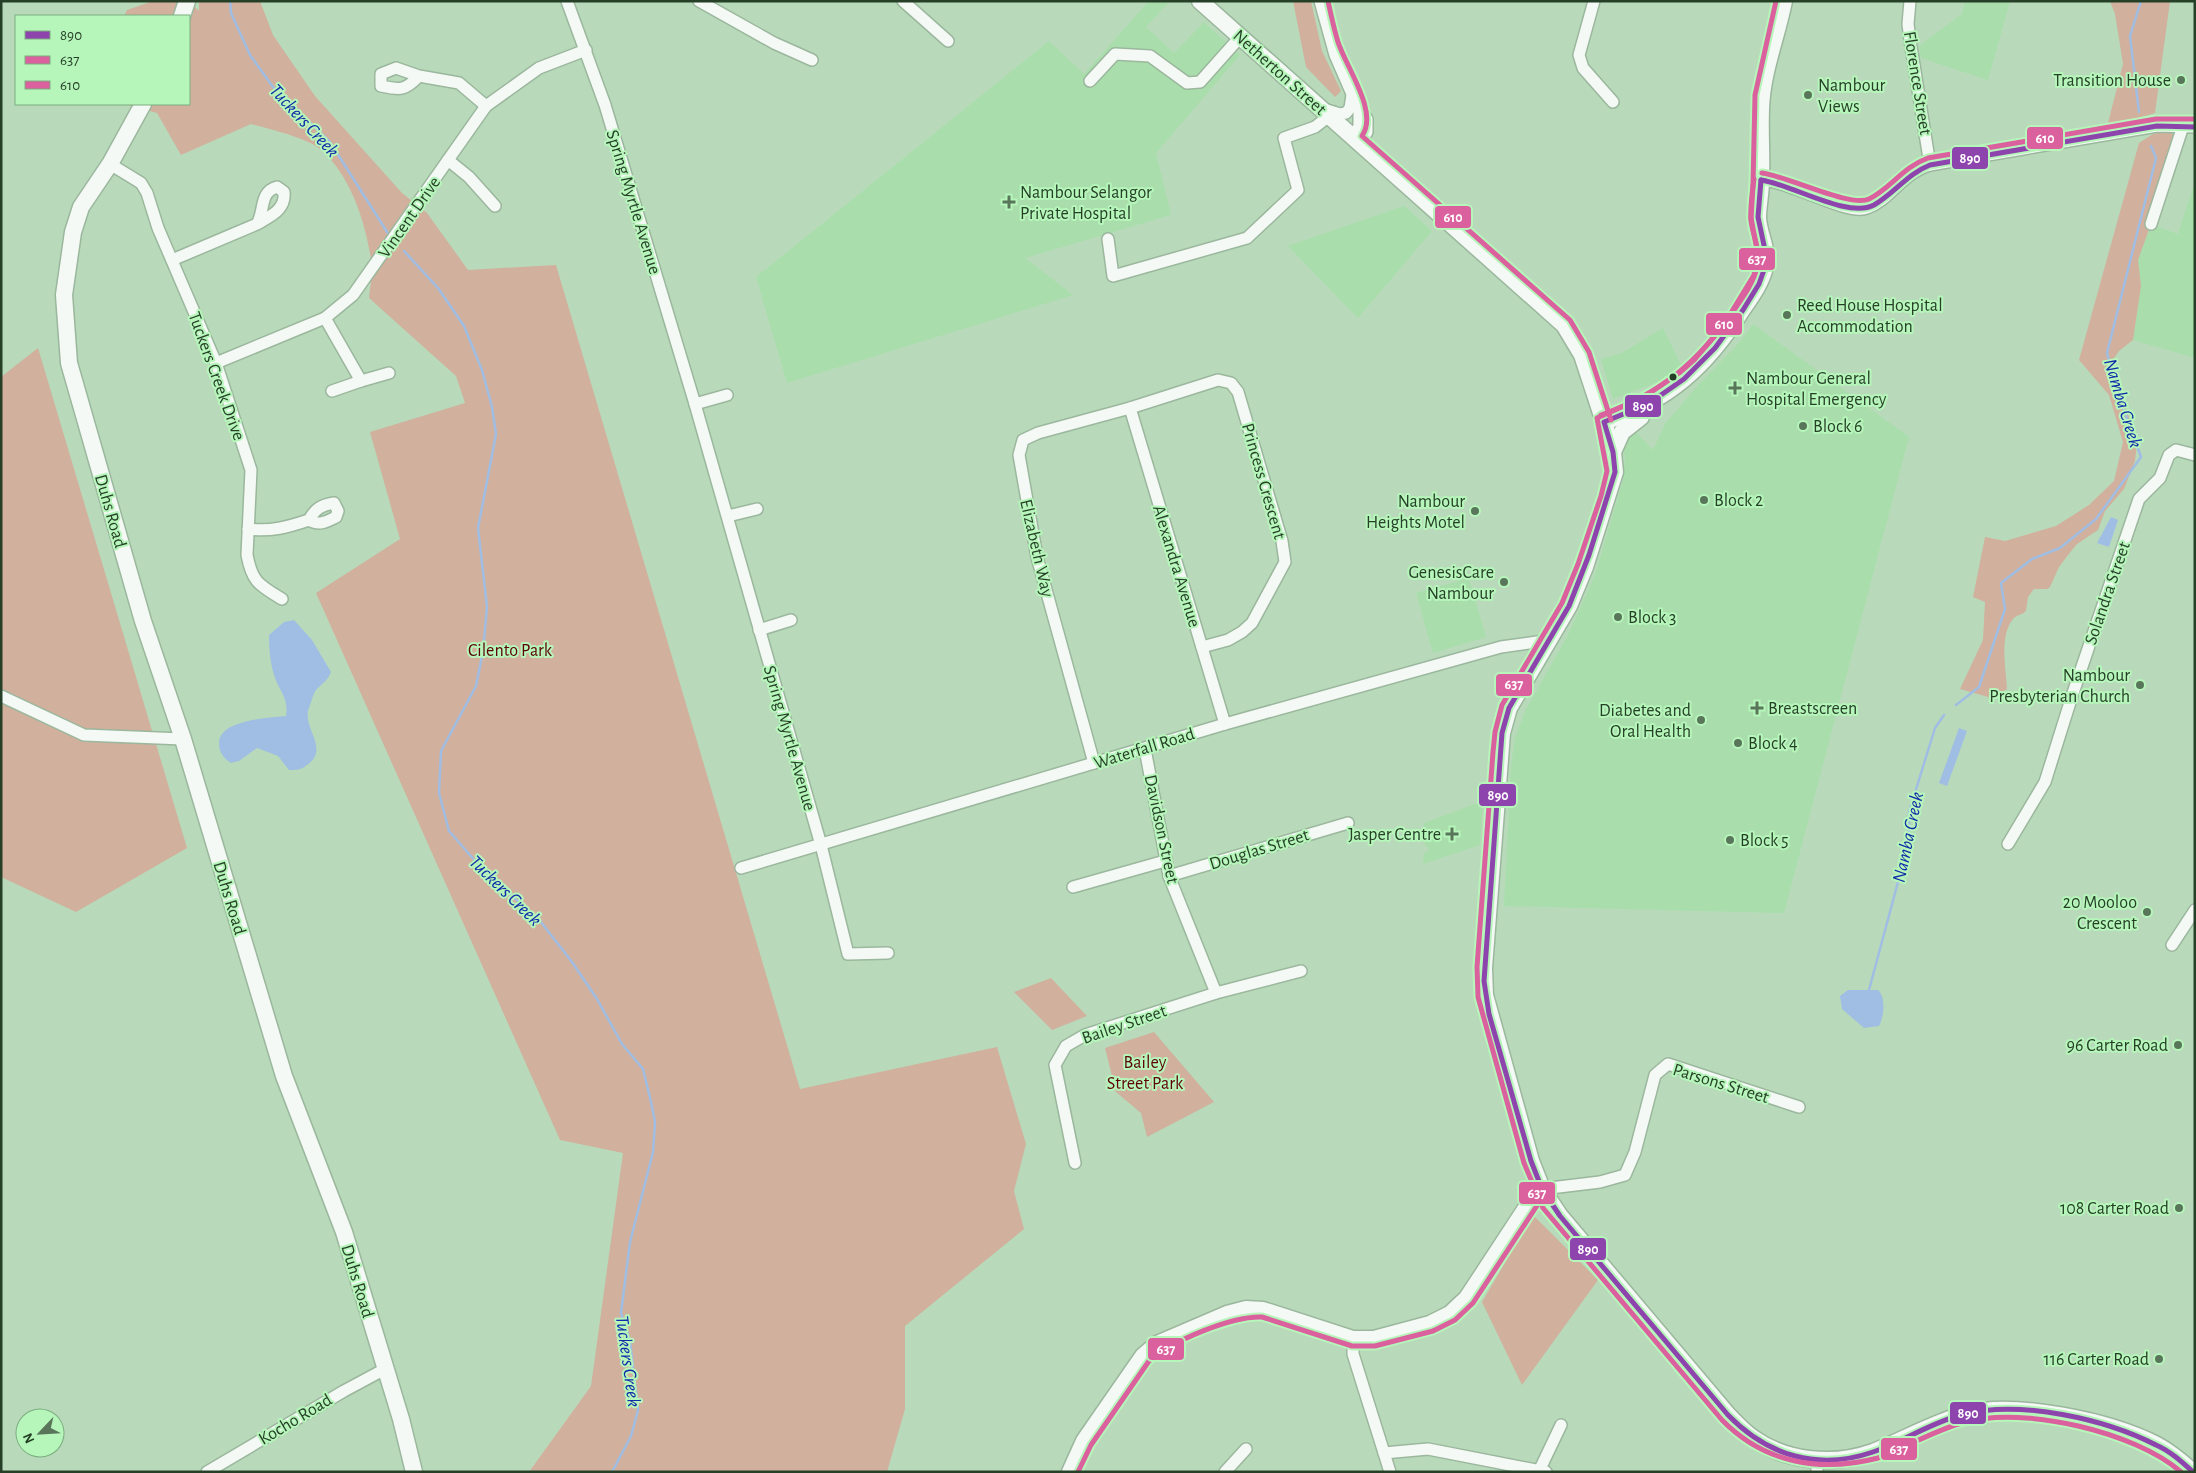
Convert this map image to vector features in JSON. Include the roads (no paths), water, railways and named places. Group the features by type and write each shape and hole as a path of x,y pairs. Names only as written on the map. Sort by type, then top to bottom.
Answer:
{"street":[{"path":"182,15 187,1"},
{"name":"Spring Myrtle Avenue","path":"567,1 605,105 695,404 821,845 848,954 888,953"},
{"path":"699,1 774,43 812,60"},
{"path":"903,1 948,41"},
{"name":"Netherton Street","path":"1200,1 1564,324 1582,355 1613,452"},
{"path":"1320,1 1331,45 1359,110 1359,126 1356,140"},
{"path":"1594,1 1579,55 1583,68 1614,102"},
{"path":"1604,422 1643,407 1676,386 1708,358 1754,293 1766,263 1766,250 1758,217 1761,180 1761,107 1764,80 1784,1"},
{"name":"Florence Street","path":"1910,1 1908,24 1930,165"},
{"path":"1090,81 1115,54 1150,56 1187,83 1200,82 1240,37"},
{"name":"Vincent Drive","path":"216,363 325,318 353,295 486,106 539,68 586,50"},
{"path":"420,76 458,84 486,106"},
{"path":"1108,240 1113,276 1247,238 1298,190 1284,138 1315,128 1323,112 1344,114 1350,108 1352,95"},
{"name":"Duhs Road","path":"142,105 110,164 81,207 73,232 64,295 64,318 72,372 143,621 183,739 284,1076 333,1200 401,1419 414,1472"},
{"path":"1761,180 1793,186 1850,209 1862,209 1875,204 1909,174 1930,165 2157,126 2189,126 2152,224"},
{"path":"448,160 469,176 495,206"},
{"name":"Tuckers Creek Drive","path":"110,164 141,183 147,193 158,228 216,363 251,470 247,555 252,578 259,585 282,599"},
{"path":"172,260 257,224"},
{"path":"325,318 361,381"},
{"path":"332,390 388,373"},
{"name":"Princess Crescent","path":"1130,408 1218,380 1231,383 1238,392 1282,541 1285,562 1252,623 1242,632 1228,640 1202,647"},
{"path":"695,404 727,395"},
{"path":"1643,407 1641,417 1622,432 1613,452 1615,472 1592,547 1569,606 1551,640 1509,708 1502,733 1484,968 1489,1014 1531,1161 1542,1189 1560,1216 1728,1416 1753,1438 1784,1454 1817,1466 1871,1452 1937,1424 1982,1411 2018,1409 2045,1412 2102,1426 2156,1445 2179,1459 2193,1472"},
{"name":"Alexandra Avenue","path":"1130,408 1224,724"},
{"name":"Elizabeth Way","path":"1094,763 1036,557 1019,455 1023,440 1038,433 1130,408"},
{"name":"Solandra Street","path":"2008,844 2045,782 2074,687 2139,499 2160,478 2169,455 2176,450 2195,455"},
{"path":"728,516 757,509"},
{"path":"248,529 262,531 286,529 309,520"},
{"path":"759,630 791,620"},
{"name":"Waterfall Road","path":"741,868 1224,724 1501,647 1551,640"},
{"path":"1,696 84,735 183,739"},
{"name":"Davidson Street","path":"1145,749 1169,876 1216,993"},
{"name":"Douglas Street","path":"1169,876 1348,822"},
{"path":"1074,887 1165,861"},
{"path":"2172,945 2195,910"},
{"name":"Bailey Street","path":"1075,1163 1054,1065 1066,1046 1085,1035 1216,993 1301,971"},
{"name":"Parsons Street","path":"1542,1189 1600,1182 1625,1175 1636,1152 1655,1076 1668,1064 1799,1107"},
{"path":"1070,1472 1084,1441 1138,1363 1150,1349 1165,1340 1227,1314 1246,1309 1263,1310 1353,1340 1386,1337 1430,1324 1459,1307 1475,1287 1534,1196 1542,1189"},
{"path":"1353,1340 1353,1354 1390,1472"},
{"name":"Kocho Road","path":"207,1472 344,1391 385,1370"},
{"path":"1384,1453 1428,1449 1543,1470 1561,1425"},
{"path":"1225,1472 1246,1449"}],"water":[{"path":"2111,517 2118,520 2109,547 2097,543"},
{"path":"294,620 312,640 331,672 315,692 309,708 309,723 316,745 314,759 303,768 289,770 278,756 257,748 239,761 231,763 222,755 219,747 221,736 227,729 246,721 286,716 285,699 274,675 269,635 284,622"},
{"path":"1959,728 1967,731 1947,786 1939,783"},
{"path":"1848,990 1878,990 1881,993 1883,1007 1879,1026 1864,1028 1842,1009 1840,996"}],"waterway":[{"name":"Tuckers Creek","path":"230,1 231,13 250,55 273,87 330,142 389,235"},
{"name":"Namba Creek","path":"2139,112 2130,36 2141,1"},
{"name":"Namba Creek","path":"1956,705 1979,687 2005,609 2001,583 2032,559 2060,548 2096,519 2141,457 2118,394 2107,353 2156,158 2151,146"},
{"name":"Tuckers Creek","path":"404,251 438,288 464,326 482,370 492,407 496,434 478,528 487,607 483,651 476,686 441,751 439,793 449,831 490,878 537,917 572,962 597,999 622,1044 643,1069 655,1122 653,1152 630,1242 621,1313 630,1341 638,1410 631,1436 612,1472"},
{"name":"Namba Creek","path":"1869,990 1909,841 1909,812 1935,728 1944,715"}],"place":[{"name":"Transition House","path":"2181,80"},
{"name":"Nambour Views","path":"1808,95"},
{"name":"Nambour Selangor Private Hospital","path":"1009,202"},
{"name":"Reed House Hospital Accommodation","path":"1787,315"},
{"name":"Nambour General Hospital Emergency","path":"1735,388"},
{"name":"Block 6","path":"1803,426"},
{"name":"Block 2","path":"1704,500"},
{"name":"Nambour Heights Motel","path":"1475,511"},
{"name":"GenesisCare Nambour","path":"1504,582"},
{"name":"Block 3","path":"1618,617"},
{"name":"Nambour Presbyterian Church","path":"2140,685"},
{"name":"Breastscreen","path":"1757,708"},
{"name":"Diabetes and Oral Health","path":"1701,720"},
{"name":"Block 4","path":"1738,743"},
{"name":"Jasper Centre","path":"1452,834"},
{"name":"Block 5","path":"1730,840"},
{"name":"20 Mooloo Crescent","path":"2147,912"},
{"name":"96 Carter Road","path":"2178,1045"},
{"name":"108 Carter Road","path":"2179,1208"},
{"name":"116 Carter Road","path":"2159,1359"}],"park label":[{"name":"Cilento Park","path":"510,650"},
{"name":"Bailey Street Park","path":"1145,1072"}]}
